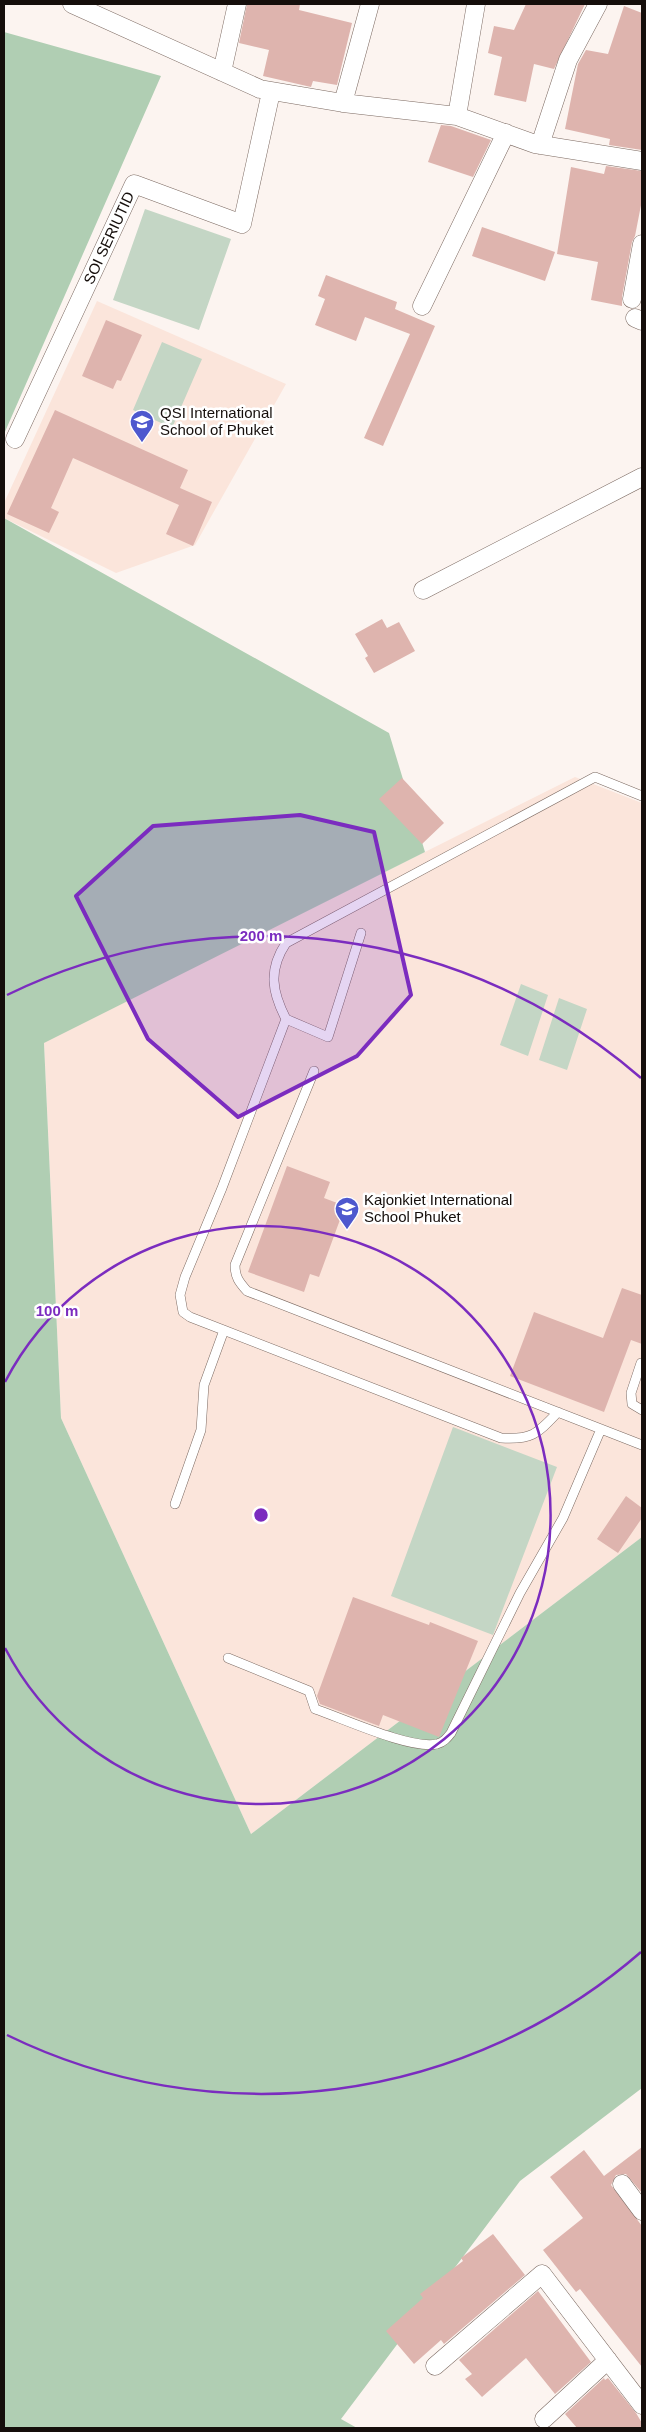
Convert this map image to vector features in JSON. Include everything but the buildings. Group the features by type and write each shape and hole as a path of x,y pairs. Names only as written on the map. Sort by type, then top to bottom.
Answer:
{"street":[{"path":"72,4 222,72 271,92 343,103 458,116 540,145 642,161"},
{"path":"222,72 236,4"},
{"path":"343,103 370,4"},
{"path":"458,116 476,4"},
{"path":"540,145 568,60 598,4"},
{"name":"SOI SERIUTID","path":"15,439 134,184 242,224 271,92"},
{"path":"422,306 506,134"},
{"path":"632,299 642,244"},
{"path":"423,590 642,477"},
{"path":"622,2184 642,2211"},
{"path":"435,2366 542,2274 642,2405"},
{"path":"544,2419 608,2360"}],"lane":[{"path":"361,933 328,1036 286,1020 276,1000 273,984 279,953 286,943 595,777 642,796"},
{"path":"286,1020 222,1188 185,1276 180,1295 183,1312 224,1330 501,1438 519,1439 537,1433 558,1412"},
{"path":"314,1071 238,1259 235,1274 239,1282 247,1290 642,1444"},
{"path":"175,1504 201,1430 204,1385 224,1330"},
{"path":"641,1363 631,1393 632,1404 642,1410"},
{"path":"228,1658 309,1691 315,1709 412,1743 436,1744 445,1740 452,1732 520,1593 564,1518 601,1429"}],"highlighted area":[{"path":"300,815 374,832 411,995 357,1056 238,1117 148,1039 76,896 153,826"}],"shaded area":[{"name":"QSI International School of Phuket","path":"97,301 286,384 195,545 116,573 4,518 4,503"},
{"name":"Kajonkiet International School Phuket","path":"575,777 642,803 642,1537 251,1834 61,1418 44,1042"}],"green space":[{"path":"4,32 161,76 4,434"},
{"path":"145,209 231,239 199,330 113,300"},
{"path":"162,342 202,359 172,428 133,410"},
{"path":"4,518 389,733 425,852 44,1043 61,1418 251,1834 642,1537 642,2088 520,2181 341,2419 357,2428 4,2428"},
{"path":"521,984 548,995 528,1056 500,1045"},
{"path":"559,998 587,1009 567,1070 539,1060"},
{"path":"453,1427 557,1467 493,1635 391,1596"}],"place":[{"name":"QSI International School of Phuket","path":"142,443"},
{"name":"Kajonkiet International School Phuket","path":"347,1230"}]}
